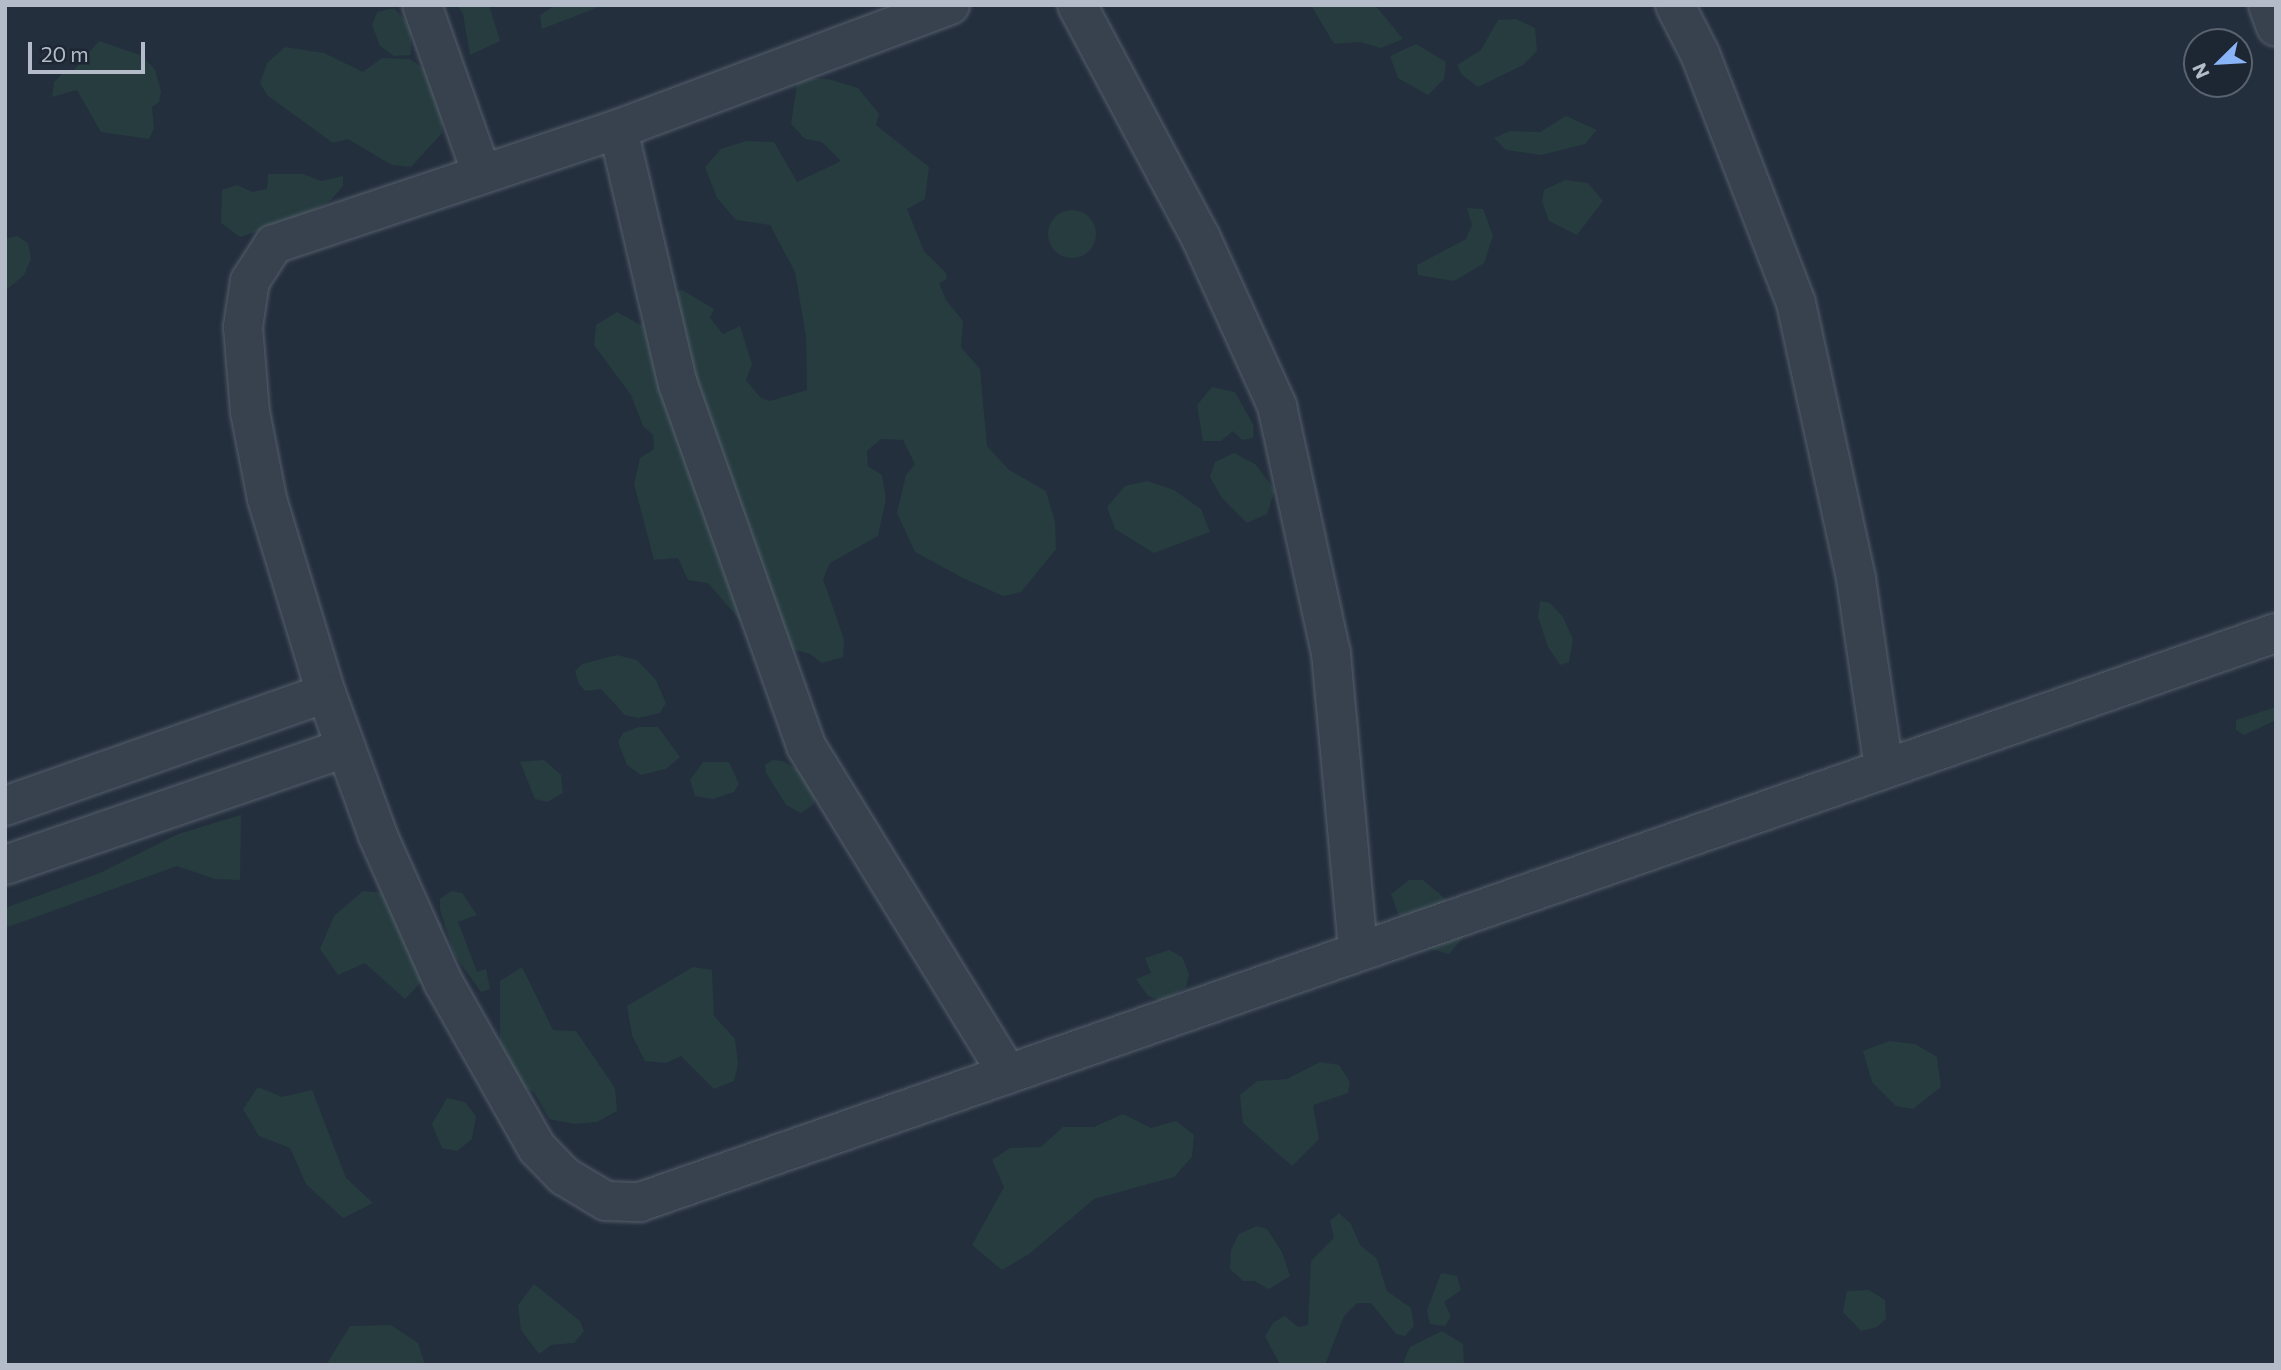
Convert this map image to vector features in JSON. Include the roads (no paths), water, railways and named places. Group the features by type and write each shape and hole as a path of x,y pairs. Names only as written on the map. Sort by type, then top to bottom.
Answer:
{"street":[{"path":"422,5 481,172"},
{"path":"950,5 618,129 481,172 274,244 250,281 243,327 250,412 268,499 344,748 443,982 537,1148 564,1176 606,1201 640,1202 2276,633"},
{"path":"1077,5 1200,236 1277,406 1331,653 1359,950"},
{"path":"1675,5 1700,54 1796,303 1856,579 1884,769"},
{"path":"2268,5 2276,27"},
{"path":"618,129 678,384 806,746 1008,1074"},
{"path":"5,806 326,693"},
{"path":"194,740 214,794"},
{"path":"5,865 344,748"}]}
